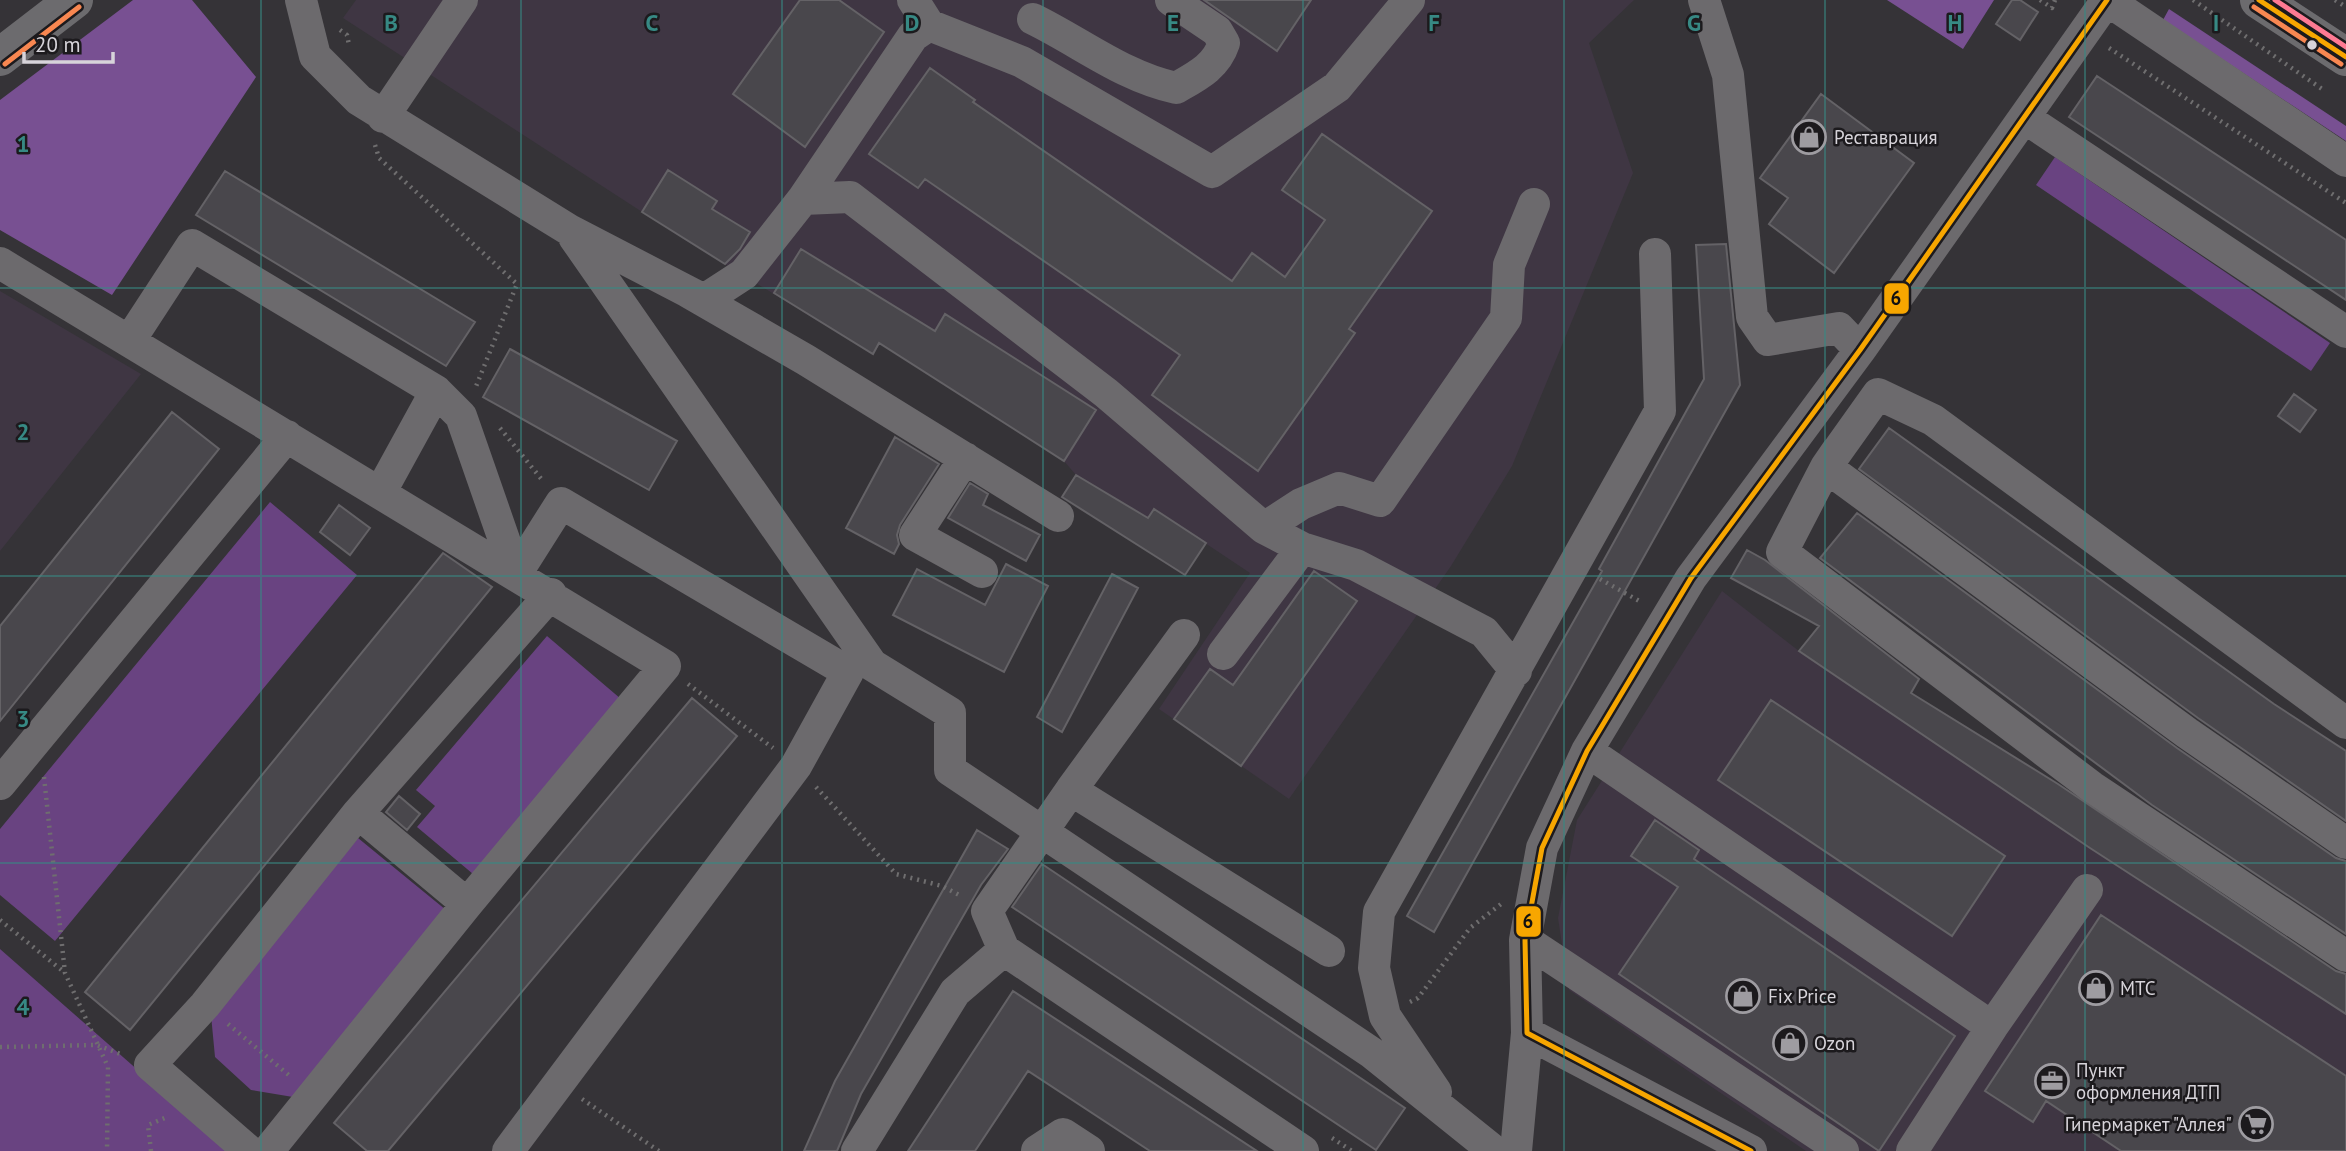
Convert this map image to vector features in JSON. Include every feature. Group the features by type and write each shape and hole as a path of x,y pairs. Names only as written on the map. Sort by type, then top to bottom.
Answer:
{"main road":[{"path":"0,57 75,0"},
{"path":"2259,0 2346,57"}],"street":[{"path":"301,0 315,56 371,108 571,231 704,300 1058,516"},
{"path":"371,108 462,0"},
{"path":"1022,62 1031,10 1114,67 1147,82 1176,88 1206,70 1219,58 1224,43 1217,31 1171,0"},
{"path":"704,300 744,274 803,199 913,36 921,13 1022,62 1212,172 1338,87 1409,0"},
{"path":"1704,0 1728,75 1752,317 1768,340 1839,328 1852,358 1878,394 1933,420 2346,723"},
{"path":"1516,1151 1527,1033 1525,940 1542,848 1587,751 1691,578 2101,13 2346,161"},
{"path":"2025,118 2346,332"},
{"path":"803,199 850,197 1106,393 1264,528 1302,548 1356,565 1484,632 1516,671"},
{"path":"1264,528 1301,504 1339,488 1380,501 1507,318 1509,265 1534,204"},
{"path":"571,231 872,665 950,713 950,770 1372,1053 1494,1151"},
{"path":"130,340 192,245 436,391 461,416 516,574"},
{"path":"1454,1119 1385,1016 1374,968 1379,912 1576,566 1660,411 1655,254"},
{"path":"0,263 551,594 665,666 467,904 268,1151"},
{"path":"380,493 436,391"},
{"path":"1878,394 1826,467 1782,552 2092,786 2346,956"},
{"path":"0,784 287,436"},
{"path":"965,458 915,535 982,572"},
{"path":"1826,467 2187,733 2346,843"},
{"path":"508,1151 796,766 848,673 561,503 516,574"},
{"path":"1223,654 1302,548"},
{"path":"249,1151 150,1065 205,1005 358,813 551,594"},
{"path":"1184,635 987,911 1004,950 1303,1151"},
{"path":"1587,751 1992,1027"},
{"path":"1071,790 1329,951"},
{"path":"358,813 467,904"},
{"path":"1912,1151 1992,1027 2087,890"},
{"path":"1525,940 1843,1151"},
{"path":"857,1151 954,992 1004,950"},
{"path":"1527,1033 1751,1151"},
{"path":"1037,1151 1063,1134 1089,1151"}],"path":[{"path":"2040,0 2052,8 2055,0"},
{"path":"2193,0 2325,91"},
{"path":"2335,0 2346,7"},
{"path":"2101,13 2346,203"},
{"path":"338,29 347,35 349,48"},
{"path":"371,108 379,158 517,284 461,416"},
{"path":"499,428 561,503"},
{"path":"1576,566 1651,608"},
{"path":"40,734 65,972 108,1067 107,1151"},
{"path":"1385,1016 1418,998 1470,928 1502,904"},
{"path":"0,920 65,972"},
{"path":"205,1005 313,1095"},
{"path":"0,1047 97,1045 150,1065"},
{"path":"558,1083 659,1151"},
{"path":"148,1125 151,1151"}],"shaded area":[{"path":"133,0 192,0 256,77 112,295 0,230 0,100"},
{"path":"356,0 1634,0 1589,43 1633,173 1512,466 1451,566 1289,799 1159,709 1250,573 1154,509 1148,518 1076,475 1064,461 880,344 873,354 690,243 343,18"},
{"path":"1887,0 1994,0 1963,49"},
{"path":"2169,9 2346,126 2346,141 2163,20"},
{"path":"2055,157 2330,343 2311,371 2036,185"},
{"path":"0,291 141,374 0,551"},
{"path":"270,502 357,575 55,941 0,895 0,829"},
{"path":"1722,591 1799,651 2090,848 2346,1014 2346,1151 1806,1151 1569,990 1558,918 1577,820"},
{"path":"547,636 621,699 473,874 417,827 435,806 416,790"},
{"path":"358,838 446,910 293,1097 251,1090 215,1057 211,1015"},
{"path":"0,949 230,1151 0,1151"}],"building":[{"path":"800,0 839,0 884,32 805,147 733,94"},
{"path":"1204,0 1311,0 1277,51"},
{"path":"2012,0 2020,0 2038,12 2020,40 1996,24"},
{"path":"930,68 975,100 973,102 1232,281 1252,253 1285,277 1325,220 1282,190 1322,134 1432,211 1349,329 1355,333 1258,471 1152,395 1180,355 925,179 918,188 869,154"},
{"path":"2097,76 2346,240 2346,300 2069,117"},
{"path":"1821,94 1914,163 1834,273 1769,224 1788,198 1760,178"},
{"path":"668,170 717,201 712,209 750,232 740,249 725,264 642,212"},
{"path":"225,171 475,322 446,366 196,215"},
{"path":"1726,244 1740,385 1434,932 1407,916 1602,571 1599,569 1704,379 1696,245"},
{"path":"801,249 935,331 945,314 1096,410 1064,461 879,343 873,354 774,293"},
{"path":"510,349 677,441 649,490 483,397"},
{"path":"2294,394 2316,410 2300,432 2278,416"},
{"path":"172,412 219,449 0,721 0,626"},
{"path":"1889,428 2274,704 2346,751 2346,821 2198,718 1859,469"},
{"path":"895,437 939,464 900,525 897,535 899,544 894,554 846,528"},
{"path":"1076,475 1148,518 1154,509 1206,543 1185,575 1062,497"},
{"path":"970,483 988,494 983,505 1040,535 1026,561 948,518"},
{"path":"339,505 370,528 350,555 320,532"},
{"path":"1857,513 2177,748 2336,858 2346,861 2346,934 2152,805 1820,558"},
{"path":"1747,550 1765,560 1919,679 1911,693 2058,784 2336,971 2346,974 2346,1014 2090,848 1799,651 1819,626 1731,578"},
{"path":"443,553 492,587 130,1030 85,992"},
{"path":"1006,564 1048,586 1004,672 893,615 917,569 985,605"},
{"path":"1314,571 1357,601 1241,766 1174,719 1210,669 1233,685"},
{"path":"1112,574 1138,588 1062,732 1037,717"},
{"path":"692,698 737,736 388,1151 367,1151 334,1123"},
{"path":"1771,700 2005,856 1952,936 1718,780"},
{"path":"399,796 420,814 407,830 386,812"},
{"path":"1655,820 1699,850 1694,859 1955,1036 1879,1151 1619,974 1678,887 1631,856"},
{"path":"977,830 1008,849 981,885 861,1094 837,1151 804,1151 835,1081"},
{"path":"1042,864 1405,1108 1376,1150 1012,907"},
{"path":"2101,915 2346,1076 2346,1151 2121,1151 2046,1101 2033,1122 1985,1091"},
{"path":"1013,991 1257,1151 1150,1151 1028,1071 975,1151 908,1151"}],"transit line":[{"name":"6","path":"1751,1151 1527,1033 1525,940 1542,848 1587,751 1691,578 1860,350 2107,0"},
{"name":"6","path":"2259,0 2346,57"},
{"path":"2275,0 2346,47"},
{"path":"5,64 79,7"},
{"path":"2254,7 2341,64"}],"place":[{"name":"Реставрация","path":"1809,137"},
{"name":"МТС","path":"2096,988"},
{"name":"Fix Price","path":"1743,996"},
{"name":"Ozon","path":"1790,1043"},
{"name":"Пункт оформления ДТП","path":"2052,1081"},
{"name":"Гипермаркет \"Аллея\"","path":"2256,1124"}]}
